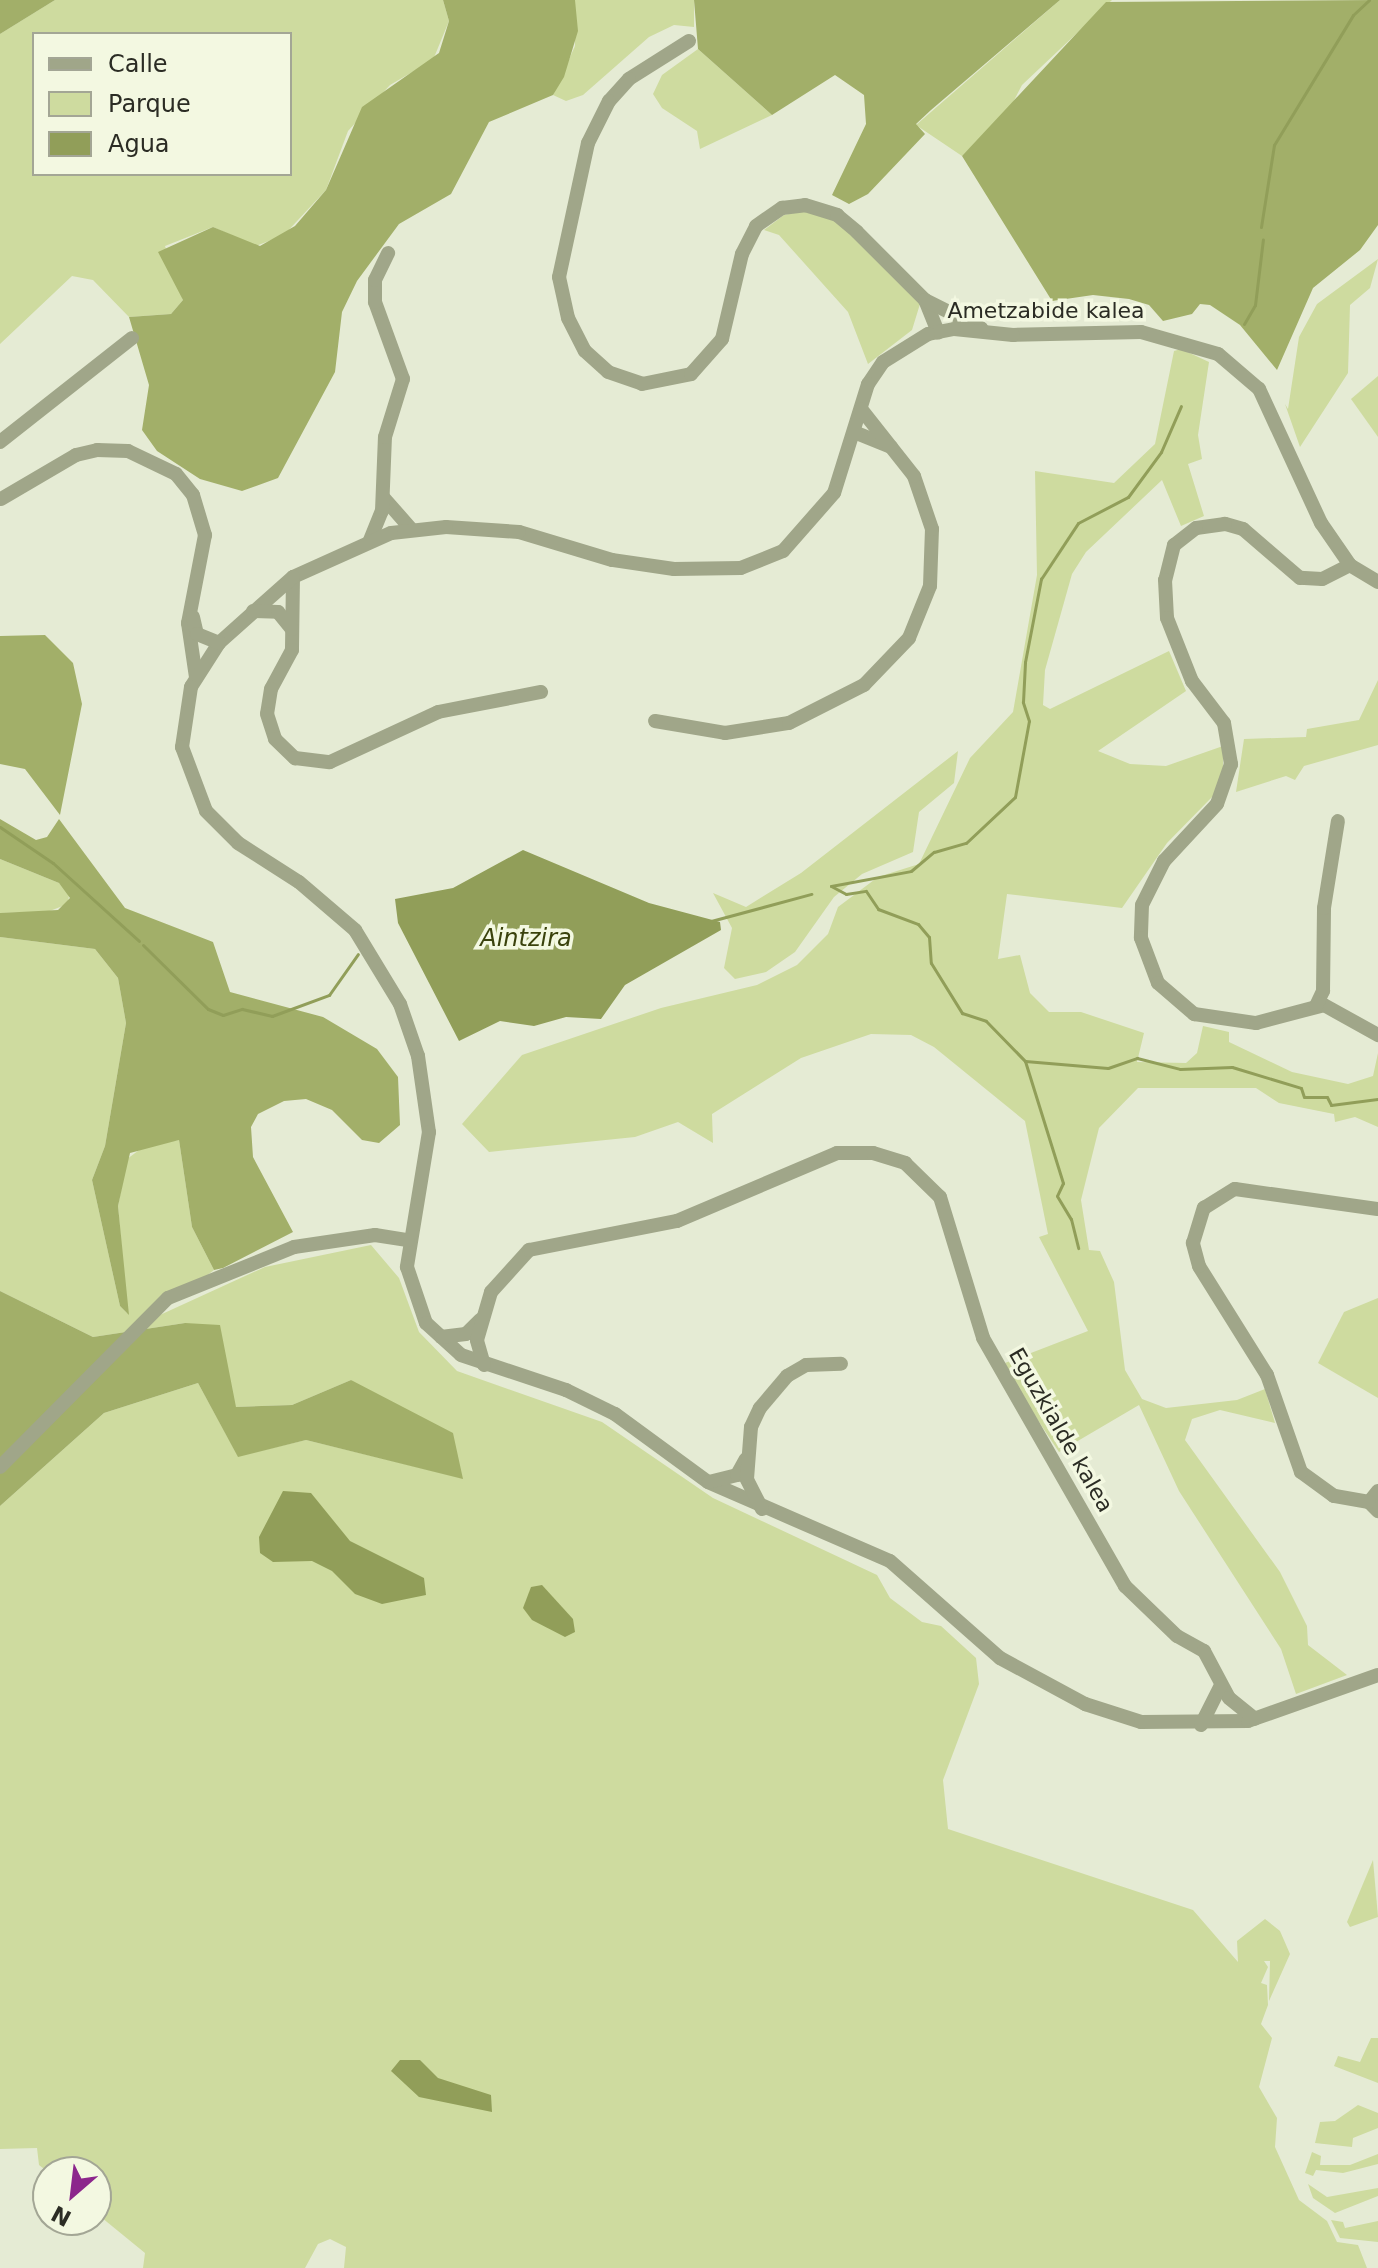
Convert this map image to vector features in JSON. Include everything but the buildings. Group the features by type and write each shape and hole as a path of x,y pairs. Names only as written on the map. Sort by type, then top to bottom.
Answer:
{"street":[{"path":"689,41 629,79 609,101 588,143 559,277 568,318 585,351 608,372 642,384 691,374 722,339 742,254 756,226 793,206 837,215 925,300 985,330"},
{"path":"388,253 375,280 375,302 403,379 385,437 380,493 391,533"},
{"path":"925,300 938,332"},
{"name":"Ametzabide kalea","path":"1378,582 1350,565 1299,482 1274,411 1218,354 1141,332 1086,336 985,330 938,332 883,362 861,409 821,514 783,551 741,568 674,569 612,560 519,532 412,530 391,533 293,577 219,643 196,677 183,716 182,747 206,811 238,843 299,882 355,930 400,1004 418,1056 429,1132 420,1207 408,1240 416,1302 441,1337 461,1355 566,1390 615,1414 708,1482 762,1509 890,1561 1000,1658 1046,1687 1141,1722 1201,1725 1255,1719 1378,1675"},
{"path":"0,442 132,338"},
{"path":"655,721 725,733 789,723 828,707 892,660 922,613 933,558 925,502 899,452 861,409"},
{"path":"854,432 899,452"},
{"path":"0,509 0,498 76,455 128,451 159,462 193,495 204,528 193,613 196,677"},
{"path":"387,512 412,530"},
{"path":"370,540 387,512"},
{"path":"1350,565 1322,579 1300,578 1243,529 1215,524 1188,532 1174,545 1165,580 1176,651 1224,723 1231,764 1217,804 1164,861 1144,899 1143,950 1168,996 1210,1020 1256,1023 1316,1006 1342,1013 1378,1035"},
{"path":"284,609 293,577"},
{"path":"275,594 293,630 292,650 269,695 267,714 275,739 303,761 330,762 438,712 541,692"},
{"path":"253,611 284,609"},
{"path":"194,640 219,643"},
{"path":"194,640 208,659"},
{"path":"1316,1006 1324,977 1324,908 1338,821"},
{"path":"1324,977 1342,1013"},
{"name":"Eguzkialde kalea","path":"461,1355 502,1275 529,1250 677,1221 837,1153 873,1153 905,1163 940,1197 983,1338 1107,1558 1147,1612 1210,1657 1222,1694 1225,1723"},
{"path":"1375,1501 1334,1496 1301,1472 1267,1375 1199,1266 1193,1243 1204,1208 1235,1189 1378,1209"},
{"path":"0,1467 168,1298 294,1247 375,1235 408,1240"},
{"path":"441,1337 472,1337 484,1365"},
{"path":"735,1495 760,1408 787,1376 806,1365 841,1364"},
{"path":"708,1482 742,1477"},
{"path":"742,1477 762,1509"},
{"path":"1201,1725 1222,1694"},
{"name":"Eguzkialde kalea","path":"1222,1694 1255,1719"}],"green space":[{"path":"55,0 443,0 449,21 433,60 390,85 348,131 326,190 284,235 256,246 213,227 165,246 183,300 171,314 129,317 93,280 72,276 0,344 0,34"},
{"path":"575,0 694,0 694,27 674,25 649,37 583,95 566,101 553,95 575,46"},
{"path":"1060,0 1112,0 1022,85 1007,114 962,156 916,125"},
{"path":"698,49 772,115 700,149 697,131 662,108 653,94 662,75"},
{"path":"803,211 836,220 920,304 912,330 868,364 848,312 779,235 764,230 784,215"},
{"path":"1378,259 1370,288 1350,305 1348,373 1300,447 1285,404 1288,409 1299,337 1317,304"},
{"path":"1181,349 1209,362 1198,435 1202,459 1188,464 1204,516 1181,526 1162,480 1086,552 1072,574 1045,670 1043,705 1050,709 1169,651 1186,691 1098,751 1130,764 1166,766 1223,746 1223,773 1213,796 1167,843 1122,908 1007,894 998,959 1020,955 1030,993 1049,1012 1081,1012 1144,1033 1137,1062 1186,1063 1197,1053 1203,1026 1229,1032 1229,1042 1292,1072 1348,1084 1373,1076 1378,1053 1378,1127 1355,1117 1335,1122 1334,1114 1279,1103 1256,1088 1138,1088 1099,1128 1081,1200 1089,1250 1100,1251 1114,1282 1125,1370 1142,1399 1166,1408 1237,1400 1265,1389 1275,1423 1220,1410 1192,1419 1185,1440 1280,1572 1307,1626 1308,1645 1347,1675 1296,1694 1281,1649 1179,1491 1139,1405 1059,1452 1025,1401 1005,1363 1088,1331 1039,1237 1048,1234 1025,1121 934,1047 911,1035 871,1034 801,1058 712,1114 713,1143 678,1122 635,1137 489,1152 462,1124 522,1055 661,1008 757,985 797,965 828,934 838,907 878,877 919,864 970,758 1013,712 1037,575 1035,471 1114,483 1155,444 1174,351"},
{"path":"1378,376 1378,437 1351,399"},
{"path":"1378,680 1378,745 1304,766 1295,780 1286,776 1236,792 1244,739 1306,737 1307,729 1359,720"},
{"path":"958,751 954,783 919,812 913,852 862,874 834,897 795,952 766,972 735,979 724,968 732,928 713,893 746,907 801,873"},
{"path":"0,859 59,883 69,894 68,904 47,912 0,913"},
{"path":"0,937 95,949 118,978 126,1023 105,1146 92,1180 120,1306 127,1313 118,1206 127,1159 146,1145 179,1140 192,1227 214,1270 149,1320 265,1267 371,1245 399,1278 419,1332 457,1371 602,1422 713,1498 877,1575 890,1598 922,1622 941,1626 976,1658 979,1684 943,1780 948,1829 1193,1910 1238,1962 1237,1941 1265,1919 1280,1931 1290,1954 1269,2001 1270,1961 1264,1961 1268,1967 1261,1983 1267,1985 1268,2005 1261,2024 1272,2038 1259,2087 1277,2118 1275,2147 1299,2200 1327,2221 1337,2242 1358,2245 1367,2268 344,2268 346,2247 330,2239 318,2244 305,2268 143,2268 145,2253 112,2226 112,2156 38,2156 37,2148 0,2149 0,1506 104,1413 198,1383 238,1456 306,1440 462,1478 351,1380 292,1405 236,1407 185,1323 93,1337 0,1291"},
{"path":"1378,1298 1378,1398 1318,1363 1344,1312"},
{"path":"1373,1860 1378,1917 1350,1927 1347,1922"},
{"path":"1371,2038 1378,2038 1378,2083 1334,2066 1338,2056 1360,2062"},
{"path":"1358,2105 1378,2113 1378,2128 1353,2138 1352,2147 1315,2143 1320,2122 1335,2121"},
{"path":"1312,2152 1321,2156 1320,2165 1350,2165 1378,2154 1378,2164 1343,2173 1316,2170 1313,2176 1305,2173"},
{"path":"1308,2184 1327,2197 1378,2188 1378,2196 1335,2213 1313,2198"},
{"path":"1331,2220 1343,2222 1345,2228 1378,2221 1378,2242 1340,2238"}],"shaded area":[{"path":"0,0 55,0 0,34"},
{"path":"443,0 575,0 578,31 564,77 553,95 489,122 451,194 399,224 357,281 342,312 335,372 278,478 242,491 200,479 157,451 142,430 149,385 129,317 171,314 183,300 158,252 213,227 260,246 295,226 326,190 362,107 439,53 449,21"},
{"path":"694,0 1060,0 916,124 925,134 868,194 849,204 832,195 866,124 864,95 835,75 772,115 698,49"},
{"path":"1378,0 1378,225 1360,250 1313,288 1277,370 1240,325 1210,305 1200,304 1192,314 1163,321 1149,305 1129,299 1093,295 1052,301 962,156 1106,2"},
{"path":"45,635 73,663 82,704 60,815 25,769 0,764 0,636"},
{"path":"0,819 36,840 47,837 59,819 125,908 213,942 230,992 323,1017 377,1049 398,1077 400,1125 379,1143 362,1140 332,1110 306,1099 284,1101 258,1114 251,1127 253,1157 293,1232 223,1268 214,1270 192,1227 179,1140 130,1153 118,1206 129,1315 120,1306 92,1180 105,1146 126,1023 118,978 95,949 0,937 0,913 58,910 70,898 59,883 0,859"},
{"path":"0,1291 93,1337 185,1323 220,1325 236,1407 292,1405 351,1380 453,1433 463,1479 306,1440 238,1457 198,1383 104,1413 0,1506"}],"water":[{"name":"Aintzira","path":"523,850 649,903 720,922 721,930 625,985 601,1019 566,1017 534,1026 500,1021 459,1041 398,923 395,899 453,888"},
{"path":"283,1491 311,1493 350,1541 424,1578 426,1595 382,1604 355,1594 332,1571 312,1561 273,1562 260,1553 259,1537"},
{"path":"542,1585 573,1619 575,1632 565,1637 532,1620 523,1608 531,1587"},
{"path":"400,2060 420,2060 438,2078 491,2095 492,2112 419,2097 391,2071"}],"waterway":[{"path":"1261,227 1274,145 1353,15 1369,0"},
{"path":"1244,324 1255,305 1263,239"},
{"path":"831,886 911,871 934,852 966,843 1015,797 1029,721 1023,702 1025,662 1041,579 1078,523 1128,497 1161,452 1181,406"},
{"path":"0,827 53,863 139,941"},
{"path":"831,886 846,894 866,891 878,909 918,924 929,937 931,963 962,1013 986,1021 1025,1061 1063,1183 1057,1196 1071,1219 1078,1248"},
{"path":"711,921 811,894"},
{"path":"143,945 208,1009 223,1015 242,1009 272,1016 329,995 358,954"},
{"path":"1025,1061 1108,1068 1137,1058 1180,1069 1232,1067 1301,1088 1304,1097 1327,1097 1331,1105 1378,1099"}]}
